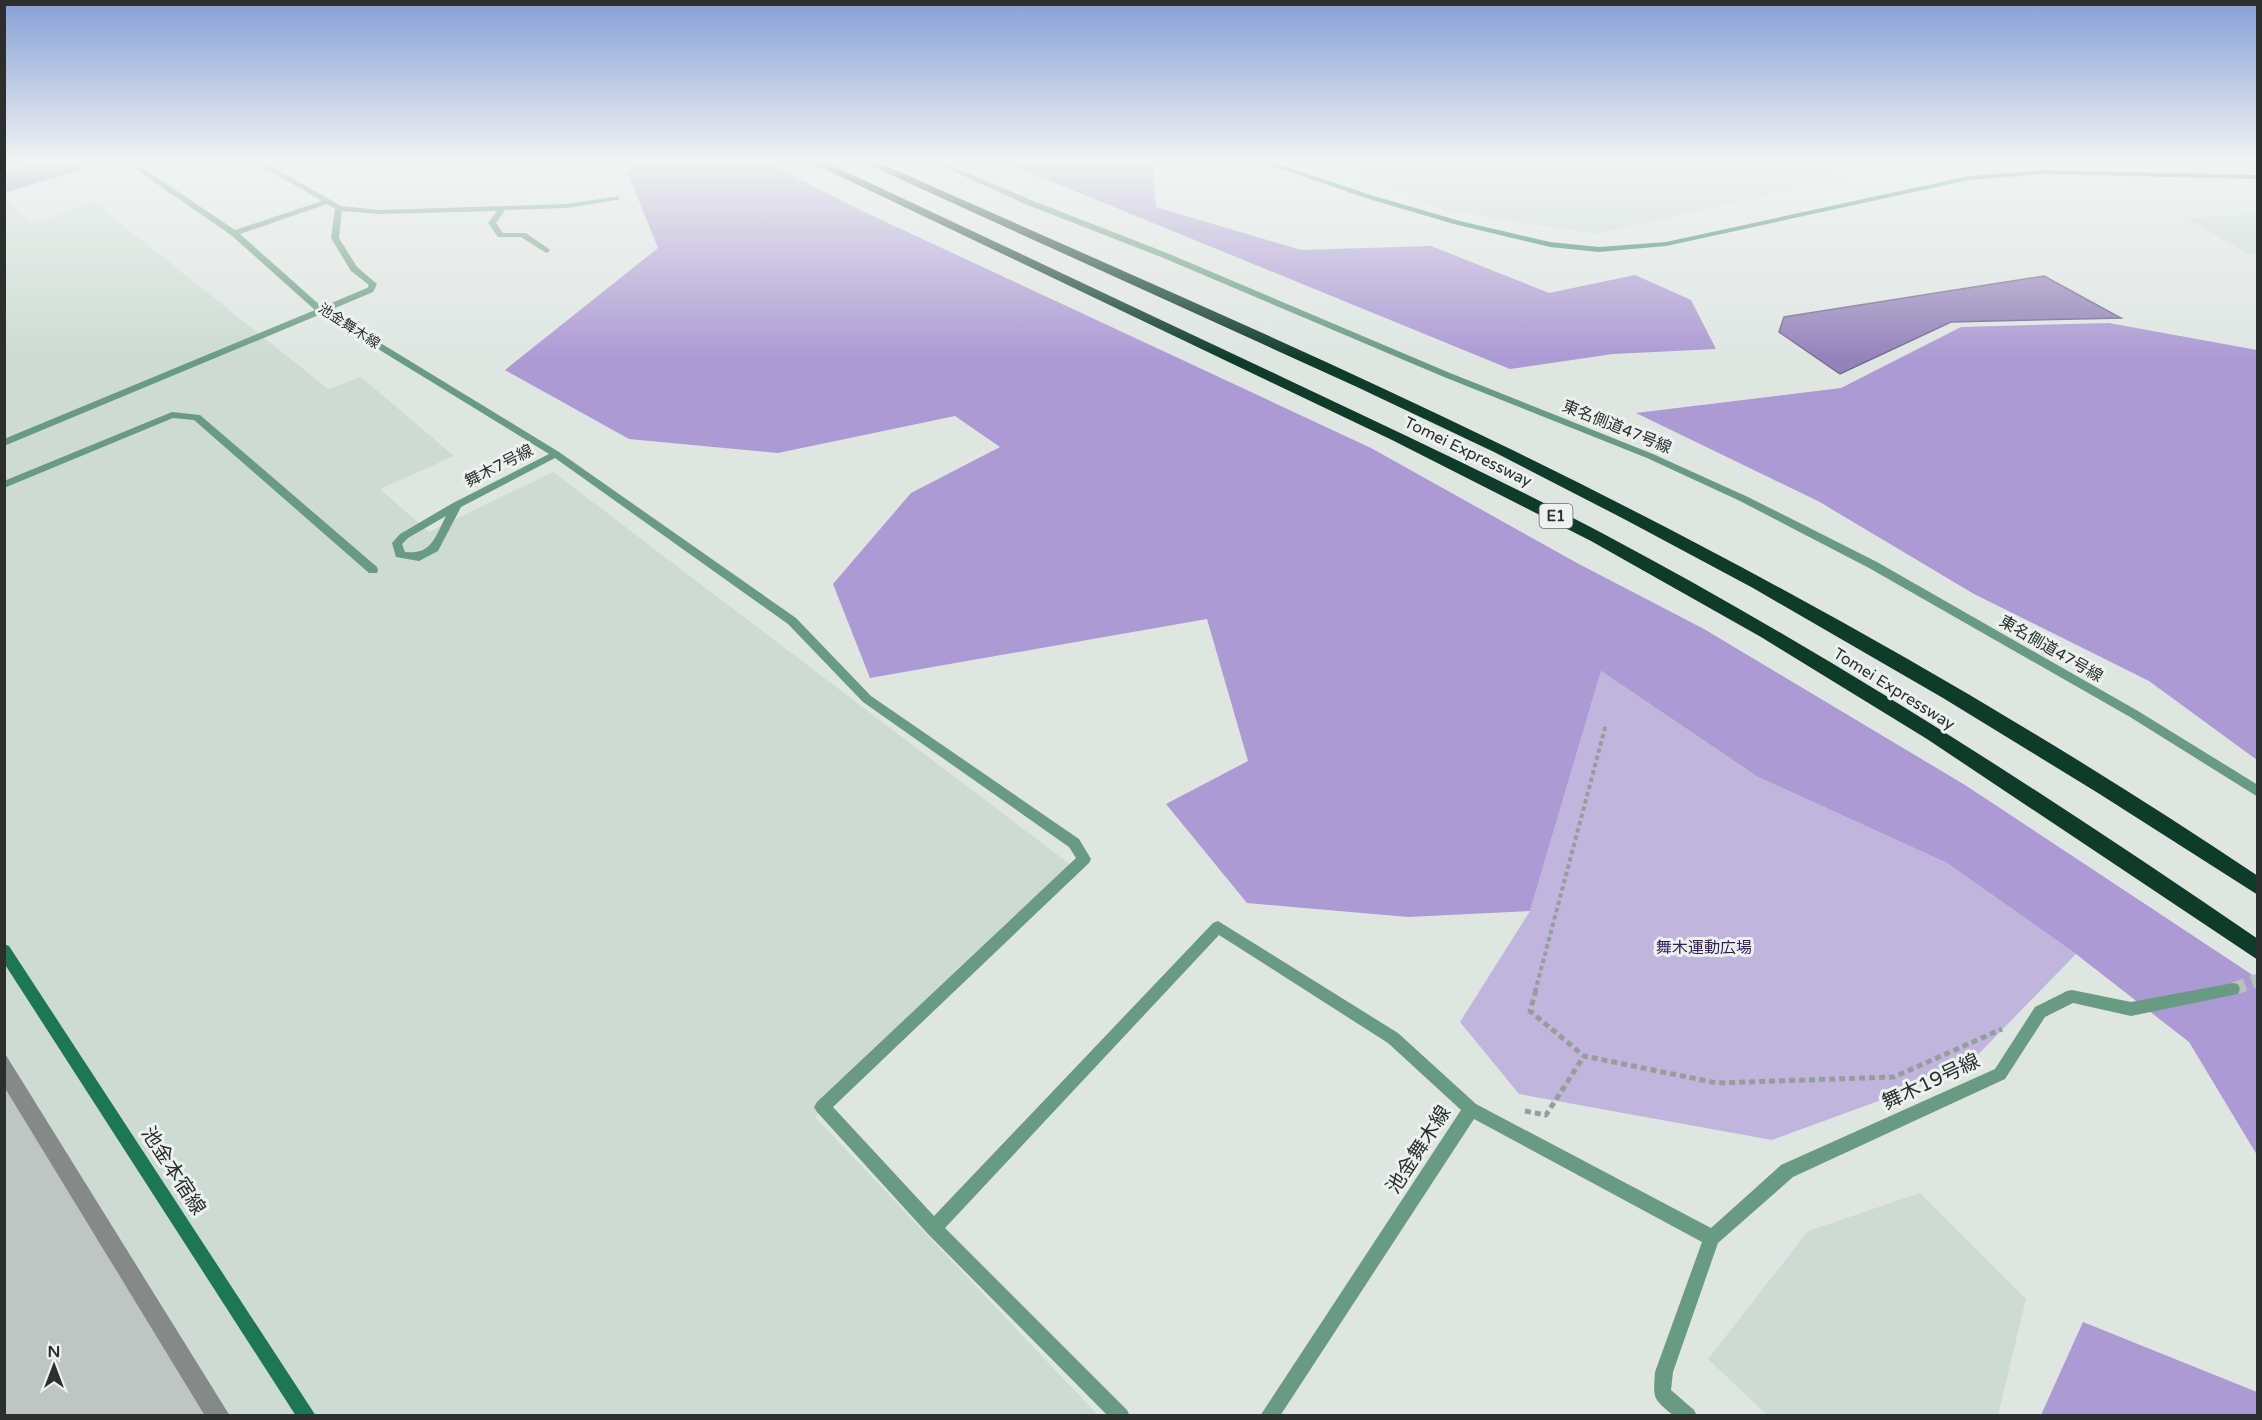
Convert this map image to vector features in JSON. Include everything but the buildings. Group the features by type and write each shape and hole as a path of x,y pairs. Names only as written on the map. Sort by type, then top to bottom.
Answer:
{"highway":[{"name":"Tomei Expressway","path":"952,226 1482,477 1711,600 1890,706 2079,828 2258,951"},
{"name":"Tomei Expressway","path":"1012,226 1423,413 1621,510 1821,618 2030,741 2258,886"}],"street":[{"name":"池金舞木線","path":"224,226 322,311 556,454 792,621 867,699 1074,843 1084,859 822,1107 934,1228 1218,927 1394,1038 1471,1110 1269,1416"},
{"path":"234,233 254,226"},
{"path":"4,442 370,290 373,284 354,269 335,238 337,226"},
{"path":"494,226 501,235 523,235 546,251"},
{"name":"東名側道47号線","path":"1090,226 1650,456 1744,499 1873,565 2124,708 2258,792"},
{"path":"1471,226 1533,242 1587,249 1625,249 1666,244 1748,226"},
{"path":"4,485 172,415 196,417 373,570"},
{"name":"舞木7号線","path":"456,505 434,549 419,556 400,555 397,543 404,536 456,505 556,454"},
{"name":"池金本宿線","path":"4,950 307,1416"},
{"path":"2041,1011 2072,996 2131,1010 2233,989"},
{"name":"舞木19号線","path":"1712,1238 1787,1171 2000,1074 2041,1011"},
{"path":"1471,1110 1712,1238 1664,1372 1662,1394 1688,1416"},
{"path":"934,1228 1121,1416"}],"path":[{"path":"1606,724 1530,1011 1584,1056 1717,1083 1894,1077 2041,1011"},
{"path":"1514,1108 1546,1115 1584,1056"}],"shaded area":[{"path":"4,226 124,226 328,389 361,377 454,456 380,489 429,532 553,472 1072,866 815,1117 1098,1415 5,1415"},
{"path":"649,226 895,226 1371,448 1577,563 1704,629 1965,785 2257,978 2257,1155 2189,1042 2076,954 1947,863 1758,777 1601,671 1530,911 1408,917 1247,903 1166,804 1248,761 1207,619 870,678 833,584 911,493 1000,447 955,416 778,453 629,439 505,370 658,248"},
{"path":"1161,226 1221,226 1301,250 1431,246 1549,293 1635,275 1691,300 1716,349 1613,354 1510,369"},
{"path":"1547,226 1630,226 1596,234"},
{"path":"2200,226 2257,226 2257,255 2247,253"},
{"path":"2044,276 2121,318 1951,322 1840,374 1779,332 1784,317"},
{"path":"2109,323 2257,350 2257,760 2149,681 1974,594 1818,501 1636,413 1841,388 1961,327"},
{"path":"1920,1193 2026,1299 1998,1415 1767,1415 1708,1359 1808,1231"},
{"path":"2083,1322 2257,1392 2257,1415 2041,1415"}],"green space":[{"name":"舞木運動広場","path":"1601,671 1758,777 1947,863 2076,954 1963,1070 1772,1140 1519,1094 1460,1022 1530,911"}],"tunnel":[{"path":"2233,989 2258,980"}]}
